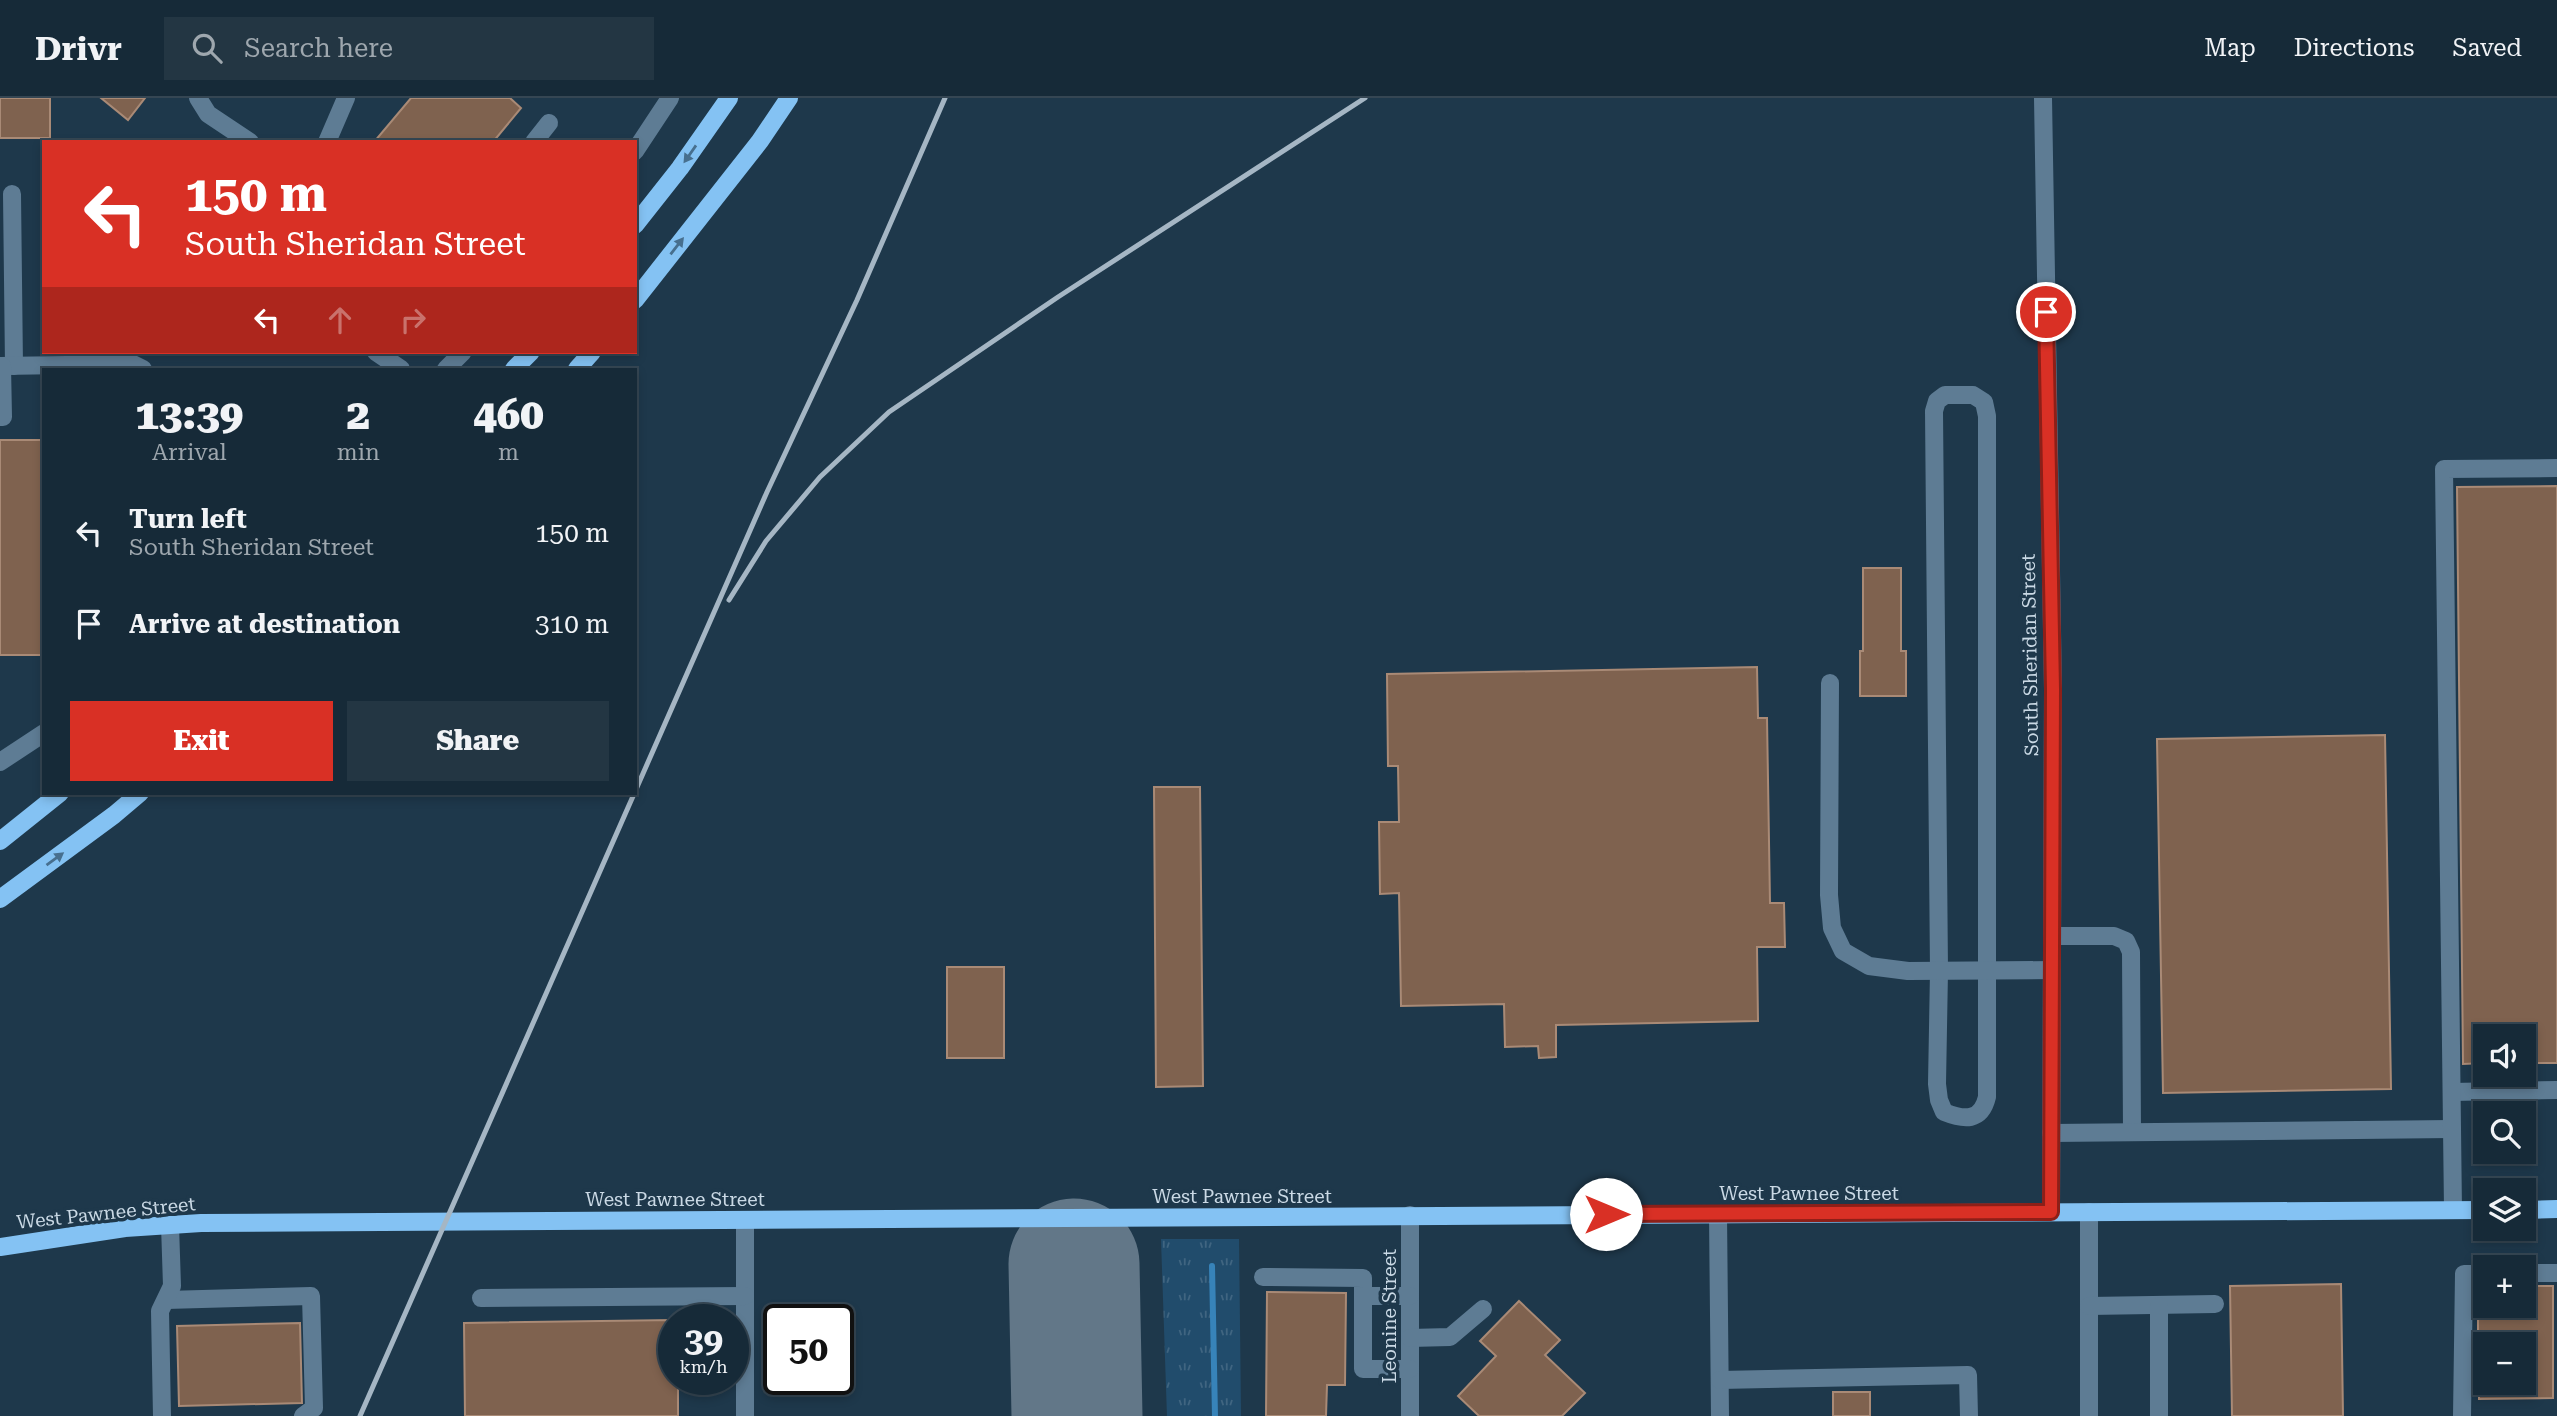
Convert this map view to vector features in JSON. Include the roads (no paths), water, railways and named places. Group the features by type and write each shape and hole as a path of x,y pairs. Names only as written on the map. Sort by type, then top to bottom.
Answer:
{"main road":[{"path":"637,222 680,168 729,98"},
{"path":"637,297 760,141 789,98"},
{"path":"515,368 529,354"},
{"path":"0,841 58,795"},
{"path":"0,900 138,795"},
{"path":"2536,1210 2557,1209"},
{"name":"West Pawnee Street","path":"0,1247 125,1228 288,1222 2473,1210"}],"street":[{"path":"198,98 208,114 247,140"},
{"path":"328,140 346,98"},
{"path":"637,148 670,98"},
{"name":"South Sheridan Street","path":"2043,98 2053,689 2051,1212"},
{"path":"536,140 549,123"},
{"path":"0,416 3,416 12,194"},
{"path":"381,354 400,368"},
{"path":"447,368 460,354"},
{"path":"5,366 133,364 141,368"},
{"path":"1959,394 1973,395 1984,402 1987,416 1988,970 1987,1097 1984,1109 1975,1116 1957,1118 1944,1112 1937,1084 1939,971 1934,411 1937,401 1945,395 1959,394"},
{"path":"2454,1210 2444,469 2557,468"},
{"path":"1830,683 1829,895 1832,928 1843,951 1869,966 1908,971 2052,970"},
{"path":"0,762 42,734"},
{"path":"2052,936 2114,936 2126,941 2131,952 2132,1132"},
{"path":"2452,1092 2557,1090"},
{"path":"2051,1133 2452,1129"},
{"path":"2089,1212 2089,1416"},
{"path":"1718,1214 1720,1416"},
{"name":"Leonine Street","path":"1410,1215 1410,1416"},
{"path":"745,1220 745,1416"},
{"path":"162,1416 160,1311 172,1286 170,1226"},
{"path":"2536,1273 2557,1273"},
{"path":"2462,1416 2464,1274 2473,1274"},
{"path":"1263,1277 1363,1278 1363,1369 1410,1369"},
{"path":"1363,1297 1410,1296"},
{"path":"166,1300 311,1297 314,1408 303,1416"},
{"path":"481,1298 745,1297"},
{"path":"2089,1306 2216,1304"},
{"path":"2159,1306 2159,1416"},
{"path":"1410,1338 1450,1337 1483,1309"},
{"path":"1720,1380 1968,1375 1969,1416"}],"waterway":[{"path":"1212,1266 1215,1416"}],"railway":[{"path":"637,787 945,98"},
{"path":"729,600 766,541 820,477 889,412 1058,297 1365,98"},
{"path":"360,1416 634,795"}]}
